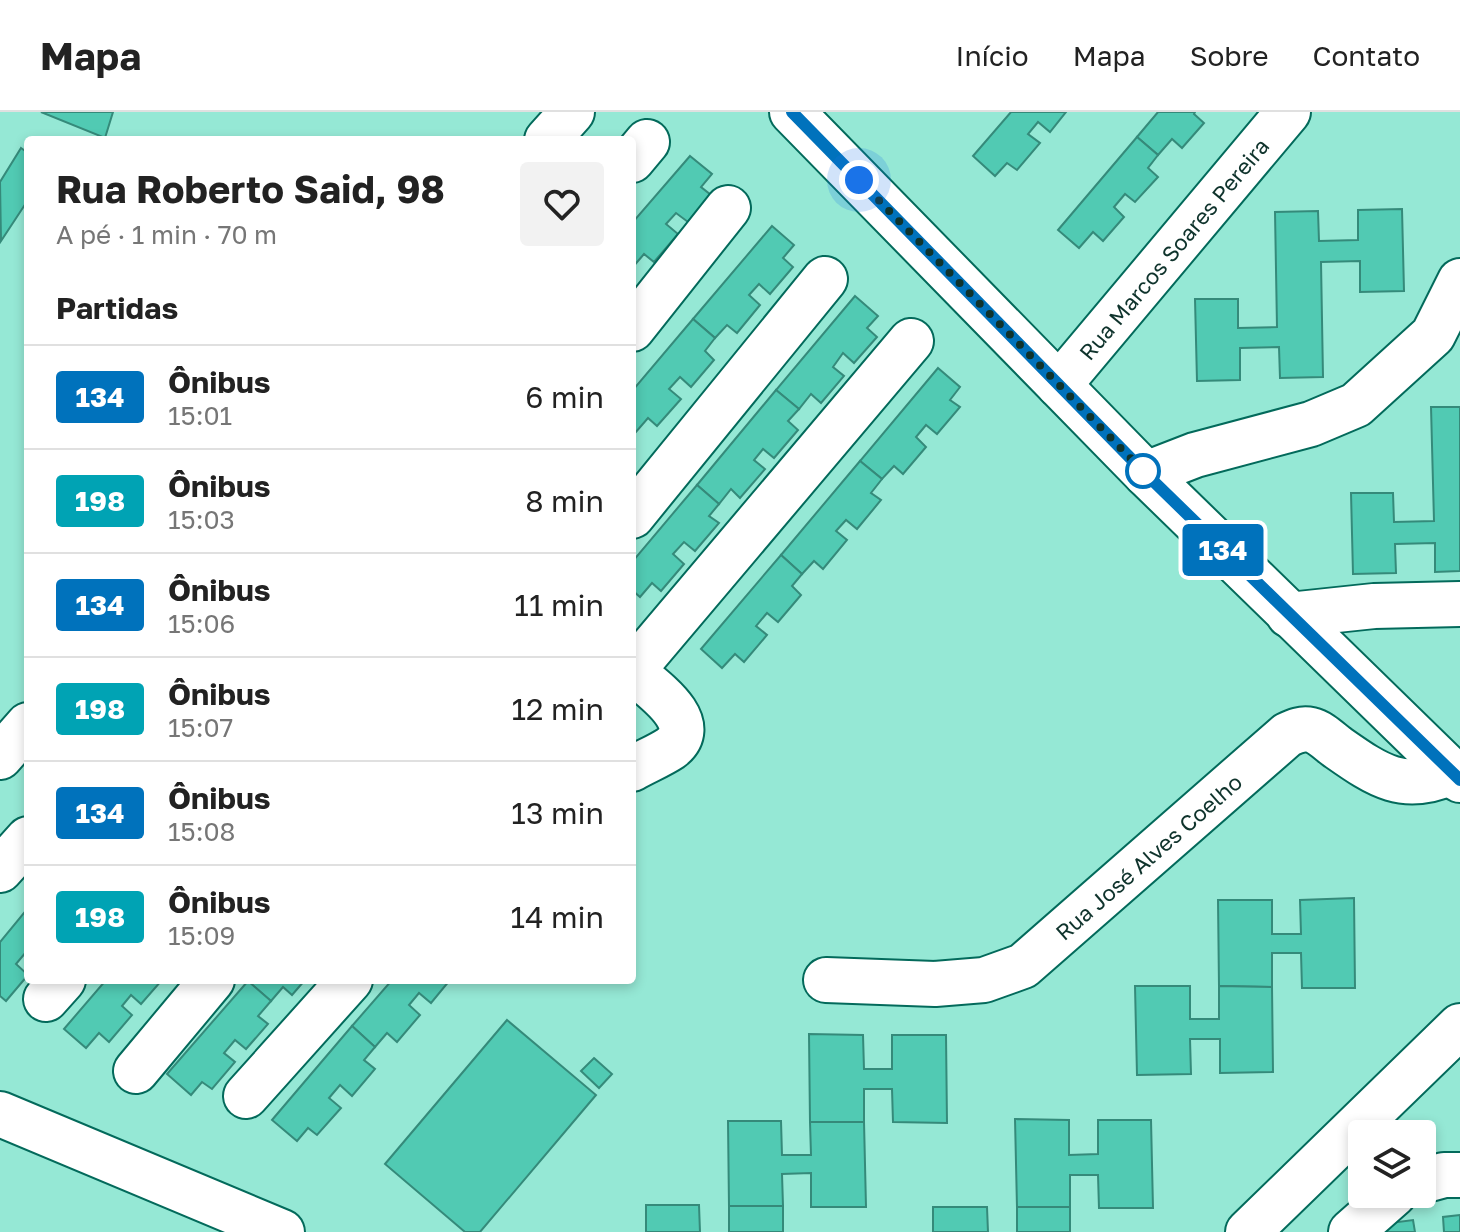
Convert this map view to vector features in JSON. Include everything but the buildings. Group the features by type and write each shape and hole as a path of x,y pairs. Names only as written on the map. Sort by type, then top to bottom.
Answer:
{"street":[{"path":"551,136 572,112"},
{"path":"792,112 1146,474 1456,776"},
{"name":"Rua Marcos Soares Pereira","path":"1059,385 1288,112"},
{"path":"636,324 728,208"},
{"path":"636,511 825,279"},
{"path":"1146,474 1195,455 1311,424 1356,405 1433,335 1460,281"},
{"path":"636,666 911,341"},
{"path":"1289,615 1374,606 1460,604"},
{"path":"636,675 676,710 680,721 680,734 673,746 636,767"},
{"name":"Rua José Alves Coelho","path":"826,980 935,984 984,980 1023,966 1287,735 1301,729 1314,730 1361,764 1391,779 1410,783 1456,776"},
{"path":"0,757 24,730"},
{"path":"0,870 24,843"},
{"path":"136,1071 209,984"},
{"path":"246,1096 346,984"},
{"path":"1248,1232 1460,1026"},
{"path":"0,1114 282,1232"},
{"path":"1436,1177 1460,1175"},
{"path":"1351,1232 1378,1208"}],"bus line":[{"name":"134","path":"792,112 1146,474 1460,780"}],"route":[{"path":"859,180 1146,474 1143,471"}]}
